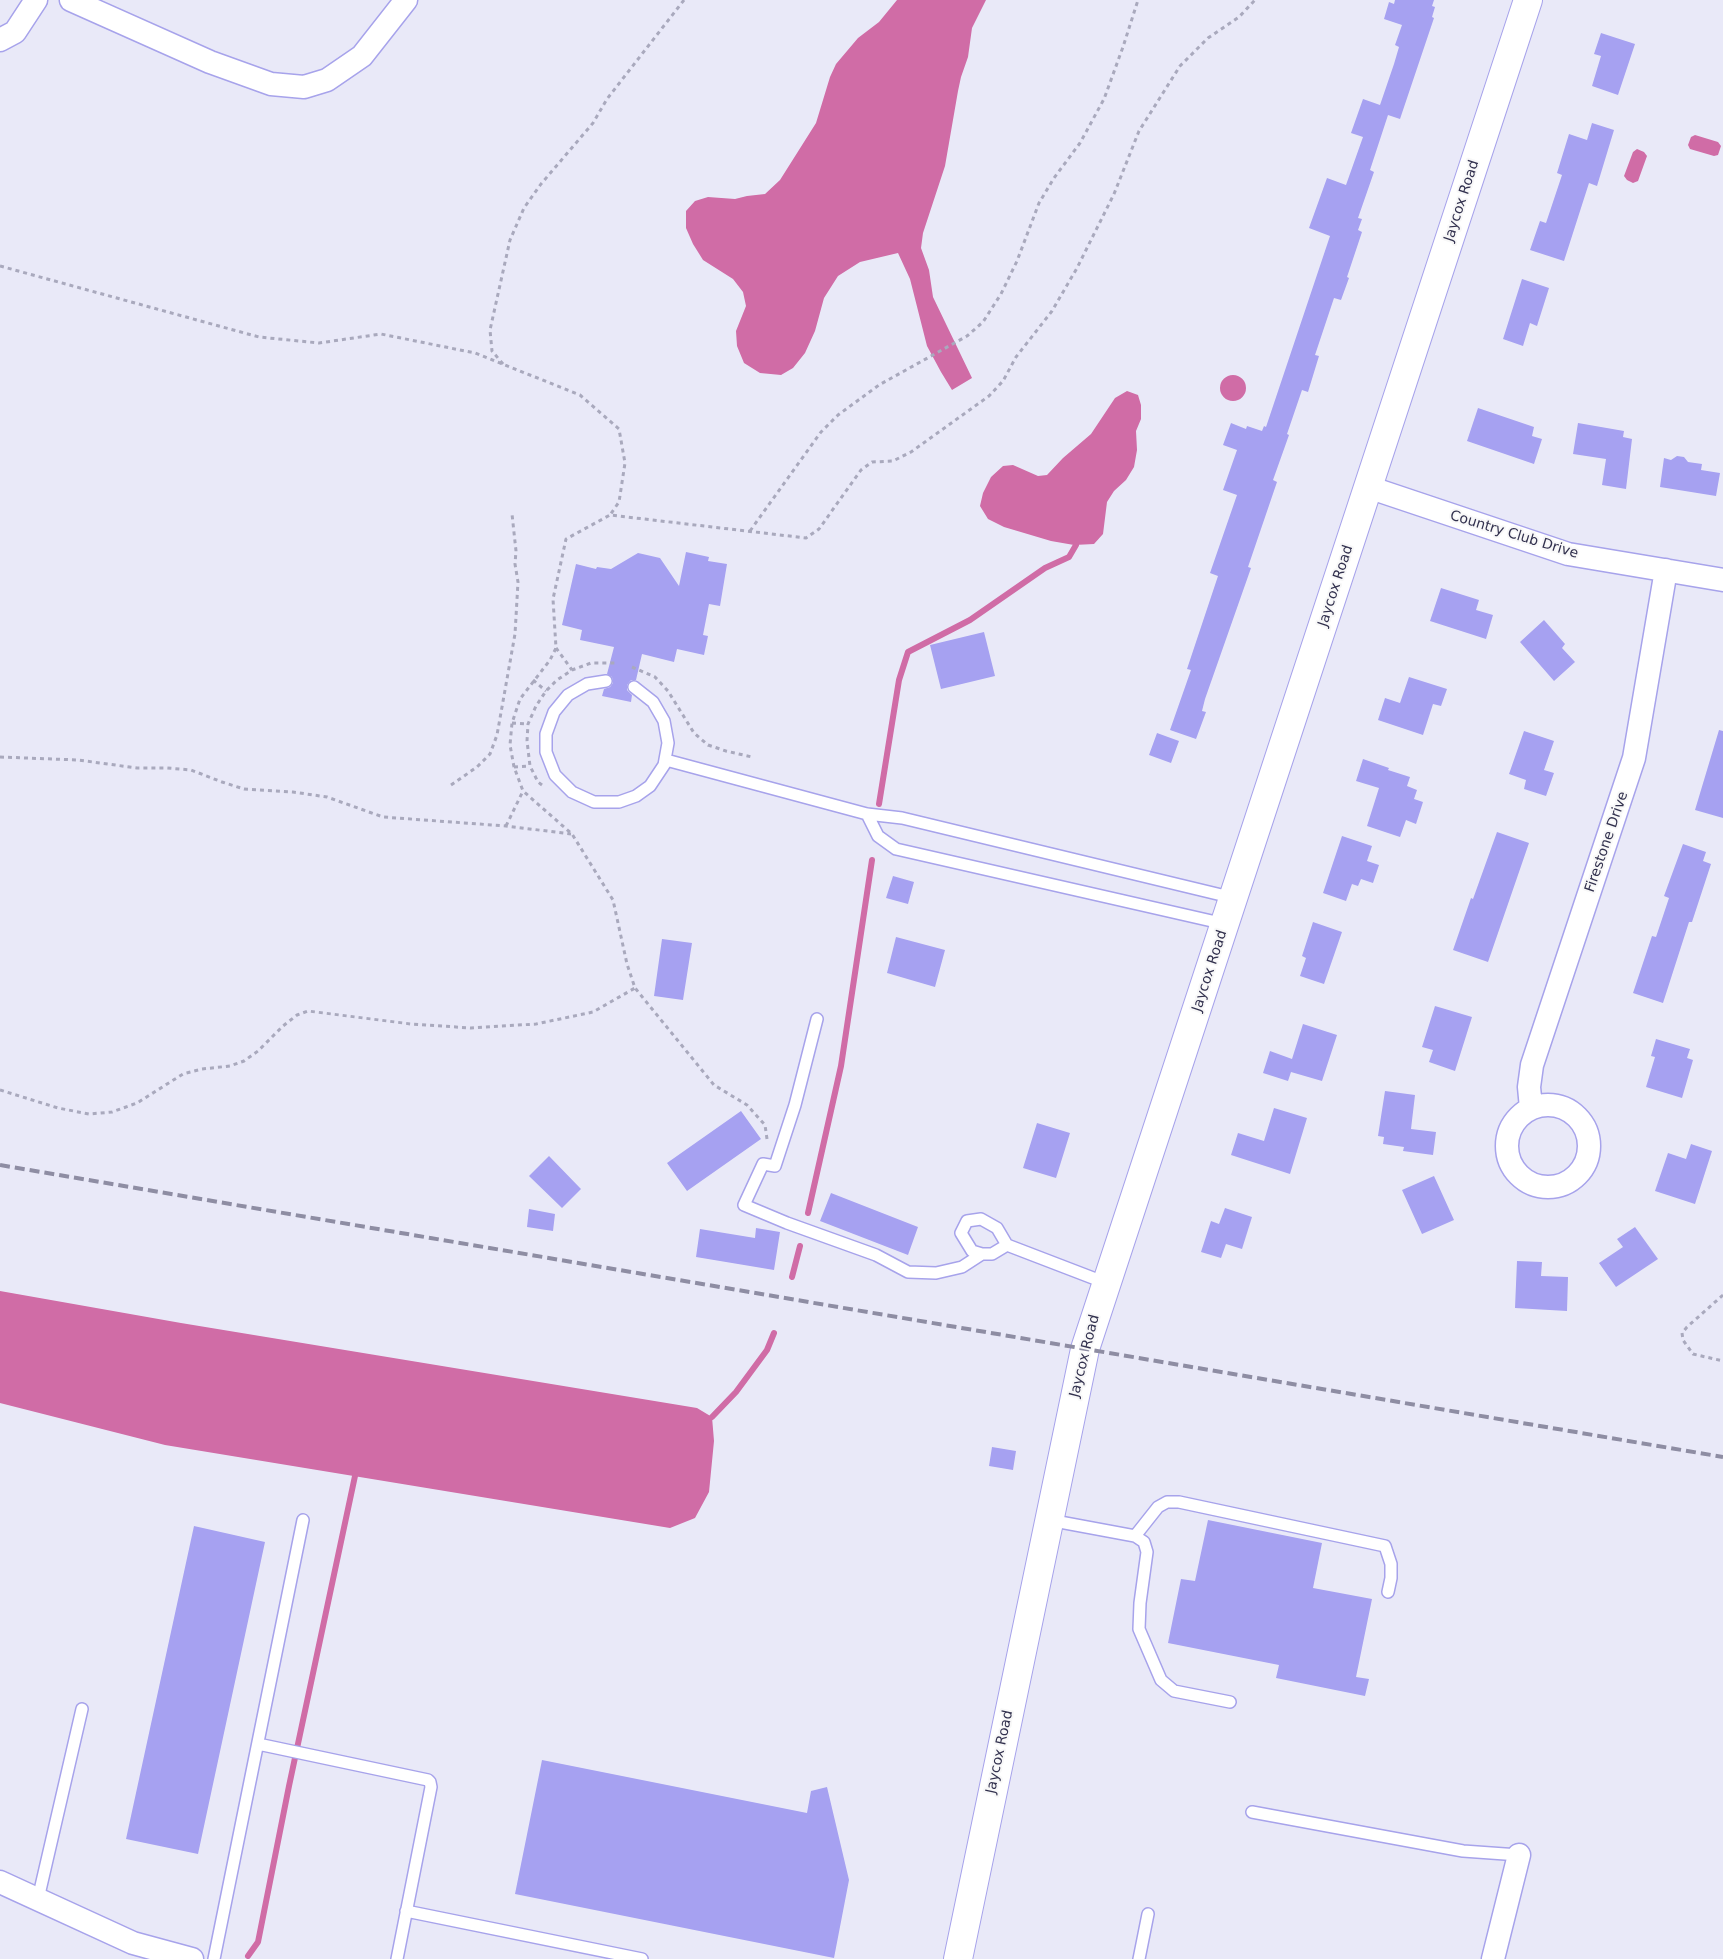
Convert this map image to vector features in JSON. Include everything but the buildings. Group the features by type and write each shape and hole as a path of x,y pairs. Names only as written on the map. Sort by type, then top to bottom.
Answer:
{"street":[{"path":"0,40 15,32 36,0"},
{"path":"71,0 210,62 271,84 304,86 327,80 362,56 406,0"},
{"name":"Jaycox Road","path":"958,1959 1085,1349 1528,0"},
{"name":"Country Club Drive","path":"1368,488 1568,554 1723,580"},
{"name":"Firestone Drive","path":"1531,1108 1529,1087 1532,1065 1634,758 1666,570"},
{"path":"1493,1959 1519,1855"},
{"path":"0,1882 133,1943 170,1956 192,1959"}],"lane":[{"path":"606,681 587,684 572,692 560,703 551,717 546,734 546,752 559,780 572,792 588,800 600,803 618,802 636,796 650,786 658,776 666,760 668,738 664,721 653,702 634,687"},
{"path":"666,760 867,814 902,818 1234,898"},
{"path":"867,814 878,836 896,849 1225,924"},
{"path":"817,1019 795,1105 775,1166 763,1164 744,1205 787,1223 876,1255 908,1272 936,1273 962,1267 982,1254"},
{"path":"1007,1244 992,1254 982,1254 972,1251 961,1233 967,1221 981,1219 997,1228 1007,1244 1106,1283"},
{"path":"1135,1536 1158,1507 1167,1502 1179,1502 1385,1546 1391,1564 1392,1578 1388,1592"},
{"path":"214,1959 303,1520"},
{"path":"1049,1520 1135,1536 1144,1542 1147,1552 1140,1603 1139,1629 1161,1680 1174,1691 1230,1702"},
{"path":"38,1899 82,1709"},
{"path":"258,1744 428,1780 430,1782 397,1959"},
{"path":"1252,1812 1463,1850 1519,1855"},
{"path":"406,1912 642,1959"},
{"path":"1139,1959 1148,1914"}],"path":[{"path":"503,365 492,351 490,330 510,240 524,208 541,184 593,123 607,99 684,0"},
{"path":"749,531 821,432 838,415 879,385 967,336 983,322 1001,294 1017,261 1039,203 1054,178 1080,143 1104,99 1124,47 1138,0"},
{"path":"610,515 806,538 819,528 861,470 872,462 893,461 911,452 994,391 1003,381 1016,356 1052,311 1077,268 1114,194 1139,131 1180,66 1208,38 1239,17 1255,0"},
{"path":"0,266 259,337 318,343 381,334 475,354 580,396 619,429 625,463 619,502 610,515 566,539 553,599 556,648 550,660 533,680 520,700 512,723 510,745 514,767 523,791 572,834 613,900 627,964 635,988 714,1085 747,1105 765,1125 768,1142"},
{"path":"451,786 477,767 490,754 497,735 516,626 518,582 512,514"},
{"path":"556,648 572,670"},
{"path":"632,667 655,677 668,691 694,734 708,745 752,757"},
{"path":"533,680 546,691"},
{"path":"512,723 528,724"},
{"path":"0,757 78,760 136,768 191,770 244,789 293,792 326,797 383,817 506,826 572,834"},
{"path":"514,767 530,766"},
{"path":"506,826 523,791"},
{"path":"0,1090 58,1108 89,1114 112,1112 137,1103 183,1074 244,1062 283,1026 297,1015 308,1010 412,1024 471,1028 536,1024 593,1012 635,988"},
{"path":"1723,1295 1686,1327 1682,1333 1683,1340 1693,1354 1723,1361"}],"shaded area":[{"path":"897,0 986,0 972,28 968,57 958,91 945,166 923,233 921,248 929,270 933,297 972,378 952,390 941,372 927,346 910,279 898,253 860,262 838,276 824,298 815,331 805,353 793,368 781,375 760,373 744,363 737,346 736,331 746,306 743,292 733,279 703,260 686,228 686,211 695,201 708,197 735,199 765,194 780,180 816,123 830,77 836,64 858,38 879,22"},
{"path":"1695,135 1718,142 1721,146 1718,155 1714,156 1690,149 1688,145 1691,137"},
{"path":"1637,149 1644,152 1647,156 1638,181 1633,183 1624,176 1633,152"},
{"path":"1233,375 1242,379 1246,388 1242,397 1233,401 1224,397 1220,388 1224,379"},
{"path":"1127,391 1138,395 1141,405 1141,419 1136,431 1137,450 1134,467 1126,480 1114,491 1107,502 1103,534 1094,544 1074,545 1051,541 1004,527 988,519 980,506 983,493 991,477 1003,466 1013,465 1038,476 1047,475 1063,458 1091,434 1115,398"},
{"path":"0,1291 181,1323 697,1408 712,1417 714,1441 709,1492 695,1518 670,1528 165,1445 0,1403"}],"waterway":[{"path":"879,804 899,680 908,652 970,620 1045,568 1069,557 1076,545"},
{"path":"808,1213 841,1066 872,860"},
{"path":"792,1277 800,1246"},
{"path":"712,1417 736,1392 767,1350 774,1333"},
{"path":"248,1956 258,1942 355,1476"}],"railway":[{"path":"0,1165 1723,1457"}]}
